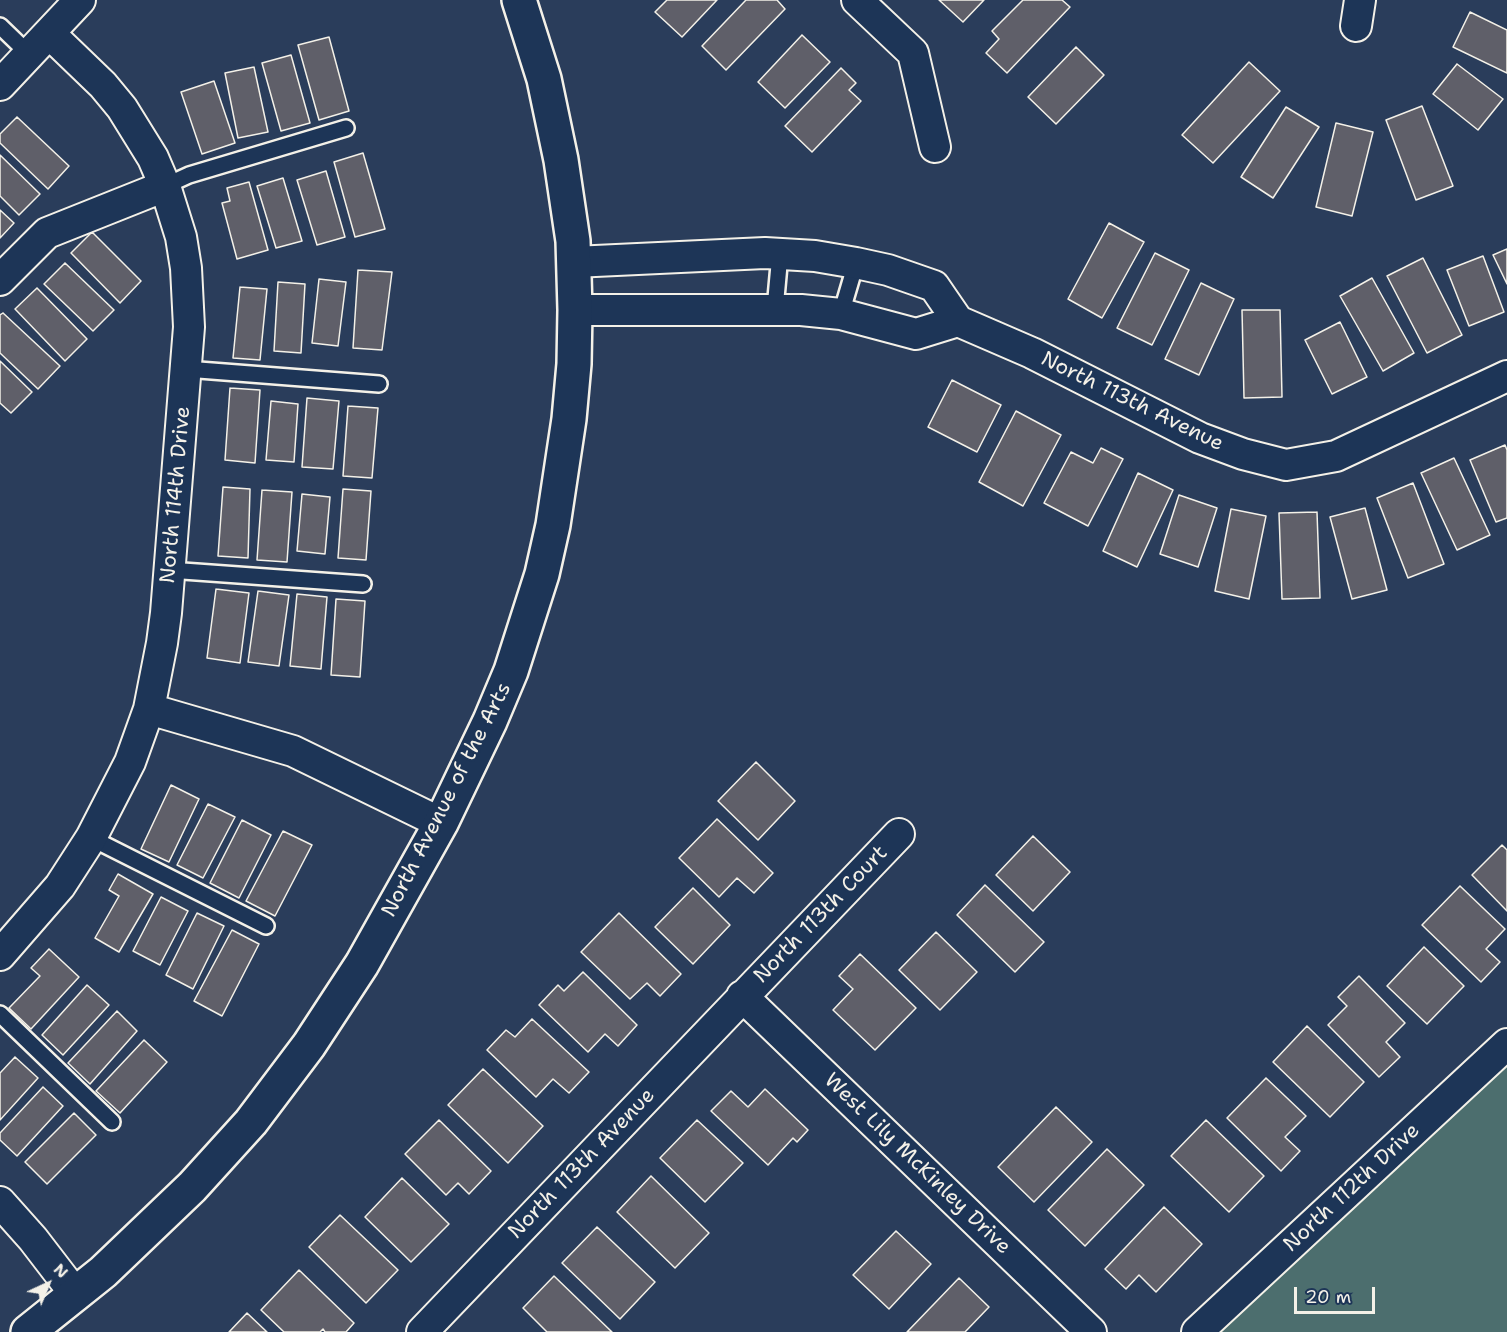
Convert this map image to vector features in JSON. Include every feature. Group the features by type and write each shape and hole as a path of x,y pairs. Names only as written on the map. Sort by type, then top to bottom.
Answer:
{"street":[{"path":"0,85 80,0"},
{"name":"North Avenue of the Arts","path":"28,1332 76,1295 130,1248 184,1196 251,1122 281,1083 344,993 388,919 441,823 511,672 542,574 553,525 569,419 574,364 575,310 574,262 567,199 554,122 544,79 519,0"},
{"path":"858,0 913,53 935,147"},
{"name":"North 114th Drive","path":"0,955 21,934 60,886 92,838 130,762 149,709 162,643 170,570 189,307 186,267 176,220 153,158 122,108 103,86 39,43"},
{"path":"0,279 47,233 165,186"},
{"path":"574,262 780,254 856,262 934,286 958,321 915,334 841,314 801,310 575,310"},
{"name":"North 113th Avenue","path":"958,321 1032,353 1200,438 1243,454 1286,465 1336,456 1507,376"},
{"path":"149,709 293,751 441,823"},
{"name":"North 113th Court","path":"742,996 899,834"},
{"name":"North 113th Avenue","path":"422,1332 742,996"},
{"name":"West Lily McKinley Drive","path":"742,996 1091,1332"},
{"name":"North 112th Drive","path":"1197,1332 1507,1044"},
{"path":"0,1202 33,1239 76,1295"}],"lane":[{"path":"0,26 39,43"},
{"path":"165,186 189,175 346,128"},
{"path":"775,309 780,254"},
{"path":"841,314 856,262"},
{"path":"186,369 379,384"},
{"path":"170,570 363,584"},
{"path":"92,838 266,927"},
{"path":"0,1014 112,1122"}],"green space":[{"path":"1507,1044 1507,1332 1197,1332"}],"building":[{"path":"667,0 717,0 682,37 655,12"},
{"path":"746,0 777,0 785,9 726,70 702,46"},
{"path":"939,0 984,0 963,22"},
{"path":"1023,0 1062,0 1070,7 1007,73 986,53 999,39 992,31"},
{"path":"1470,12 1507,30 1507,73 1453,47"},
{"path":"802,35 830,62 785,108 758,82"},
{"path":"329,37 349,111 319,120 298,45"},
{"path":"1076,47 1104,75 1056,124 1028,97"},
{"path":"291,55 310,123 281,131 262,63"},
{"path":"1249,62 1280,91 1213,163 1182,135"},
{"path":"1457,64 1503,99 1478,130 1433,94"},
{"path":"254,67 268,132 238,138 225,73"},
{"path":"841,68 856,83 849,90 861,101 812,152 785,126"},
{"path":"214,81 235,143 202,154 181,92"},
{"path":"1422,106 1453,186 1416,200 1386,120"},
{"path":"1286,107 1319,127 1273,198 1241,177"},
{"path":"17,117 69,166 48,189 0,143 0,134"},
{"path":"1336,123 1373,132 1352,216 1316,207"},
{"path":"363,153 385,229 355,237 334,162"},
{"path":"0,155 40,194 19,215 0,196"},
{"path":"326,171 345,237 317,245 297,180"},
{"path":"283,178 302,241 276,248 257,186"},
{"path":"249,182 268,250 237,259 222,203 230,201 227,188"},
{"path":"0,210 14,223 0,238"},
{"path":"1109,223 1144,242 1102,318 1068,299"},
{"path":"92,232 141,281 120,303 71,253"},
{"path":"1507,249 1507,284 1493,255"},
{"path":"1155,253 1189,270 1152,345 1117,328"},
{"path":"1483,256 1504,312 1469,326 1447,270"},
{"path":"1423,258 1462,335 1427,353 1387,276"},
{"path":"65,263 114,310 93,331 44,284"},
{"path":"358,270 392,272 382,350 353,348"},
{"path":"1372,278 1414,353 1383,371 1340,296"},
{"path":"319,279 346,282 338,346 312,343"},
{"path":"278,282 305,284 301,353 274,351"},
{"path":"1201,283 1234,299 1199,375 1165,359"},
{"path":"240,287 267,289 260,360 233,358"},
{"path":"37,288 87,339 65,361 15,309"},
{"path":"1242,310 1280,310 1282,397 1244,398"},
{"path":"3,313 60,366 38,389 0,353 0,315"},
{"path":"1340,322 1367,377 1332,394 1305,340"},
{"path":"0,361 32,392 11,413 0,403"},
{"path":"952,380 1001,405 977,452 928,427"},
{"path":"230,388 260,390 255,463 225,460"},
{"path":"307,398 339,401 333,469 302,467"},
{"path":"271,401 298,404 294,462 266,460"},
{"path":"348,406 378,408 372,478 343,476"},
{"path":"1016,411 1061,435 1023,506 979,482"},
{"path":"1505,445 1507,450 1507,518 1496,522 1470,460"},
{"path":"1101,448 1123,459 1088,526 1044,503 1071,452 1093,463"},
{"path":"1454,458 1490,535 1457,550 1421,473"},
{"path":"1138,473 1173,490 1137,567 1103,551"},
{"path":"1413,483 1444,564 1408,578 1377,498"},
{"path":"223,487 250,489 248,558 218,556"},
{"path":"343,489 371,491 366,560 338,558"},
{"path":"262,490 292,492 287,562 257,560"},
{"path":"302,494 330,497 325,554 297,551"},
{"path":"1179,495 1217,508 1198,567 1160,554"},
{"path":"1365,508 1387,590 1352,599 1330,517"},
{"path":"1231,509 1266,516 1249,599 1215,591"},
{"path":"1317,512 1320,598 1282,599 1279,513"},
{"path":"216,589 249,593 240,663 207,658"},
{"path":"258,591 289,595 279,666 248,662"},
{"path":"297,594 327,597 321,669 290,666"},
{"path":"336,599 365,601 360,677 331,675"},
{"path":"756,762 795,801 758,840 718,801"},
{"path":"171,785 199,799 169,862 141,849"},
{"path":"208,804 235,817 203,878 177,865"},
{"path":"717,819 773,873 754,893 737,878 719,897 679,858"},
{"path":"242,820 271,835 239,898 210,883"},
{"path":"283,831 312,845 275,916 246,901"},
{"path":"1033,836 1070,872 1033,911 996,875"},
{"path":"1502,845 1507,850 1507,911 1472,875"},
{"path":"118,874 153,894 119,952 95,938 119,896 109,890"},
{"path":"985,885 1044,942 1015,972 957,915"},
{"path":"1460,886 1505,929 1486,949 1500,962 1481,982 1422,925"},
{"path":"693,888 730,925 693,964 655,927"},
{"path":"161,897 188,911 160,965 133,951"},
{"path":"197,913 224,926 193,989 166,975"},
{"path":"619,913 681,974 660,996 647,983 630,999 581,952"},
{"path":"232,930 259,944 222,1016 194,1001"},
{"path":"936,932 977,972 940,1010 899,970"},
{"path":"1424,947 1464,986 1427,1024 1387,986"},
{"path":"49,949 79,977 31,1029 9,1008 40,976 31,968"},
{"path":"860,954 916,1008 875,1050 833,1010 853,989 839,976"},
{"path":"583,972 637,1025 618,1046 605,1034 588,1052 539,1005 558,985 564,991"},
{"path":"1359,976 1405,1023 1386,1042 1400,1057 1379,1077 1328,1025 1347,1006 1338,997"},
{"path":"87,985 109,1005 63,1055 42,1035"},
{"path":"117,1011 137,1031 90,1084 68,1063"},
{"path":"532,1019 589,1072 569,1093 553,1079 536,1097 487,1050 506,1030 515,1037"},
{"path":"1307,1026 1364,1082 1330,1117 1273,1062"},
{"path":"144,1040 167,1062 120,1113 96,1091"},
{"path":"15,1057 38,1078 0,1120 0,1073"},
{"path":"483,1069 543,1126 508,1163 448,1105"},
{"path":"1266,1078 1306,1116 1285,1137 1300,1151 1281,1171 1227,1118"},
{"path":"43,1087 63,1106 17,1156 0,1140 0,1133"},
{"path":"765,1089 808,1130 797,1142 793,1138 768,1165 711,1111 731,1091 748,1107"},
{"path":"1056,1107 1092,1142 1034,1202 998,1167"},
{"path":"74,1113 96,1135 47,1184 25,1162"},
{"path":"439,1120 491,1171 469,1194 458,1183 446,1195 405,1154"},
{"path":"697,1120 743,1163 705,1202 660,1158"},
{"path":"1206,1120 1264,1176 1229,1212 1171,1156"},
{"path":"1107,1149 1144,1185 1085,1246 1048,1210"},
{"path":"651,1176 709,1233 675,1268 617,1212"},
{"path":"402,1178 449,1224 411,1262 365,1217"},
{"path":"1164,1207 1202,1244 1156,1292 1139,1275 1126,1289 1105,1269"},
{"path":"340,1215 398,1270 366,1303 309,1247"},
{"path":"597,1227 655,1282 620,1319 562,1263"},
{"path":"896,1231 931,1264 889,1309 853,1275"},
{"path":"299,1270 354,1323 346,1332 325,1332 323,1329 320,1332 284,1332 261,1310"},
{"path":"554,1276 612,1332 547,1332 523,1308"},
{"path":"959,1278 989,1307 965,1332 907,1332"},
{"path":"247,1313 267,1332 229,1332"}]}
